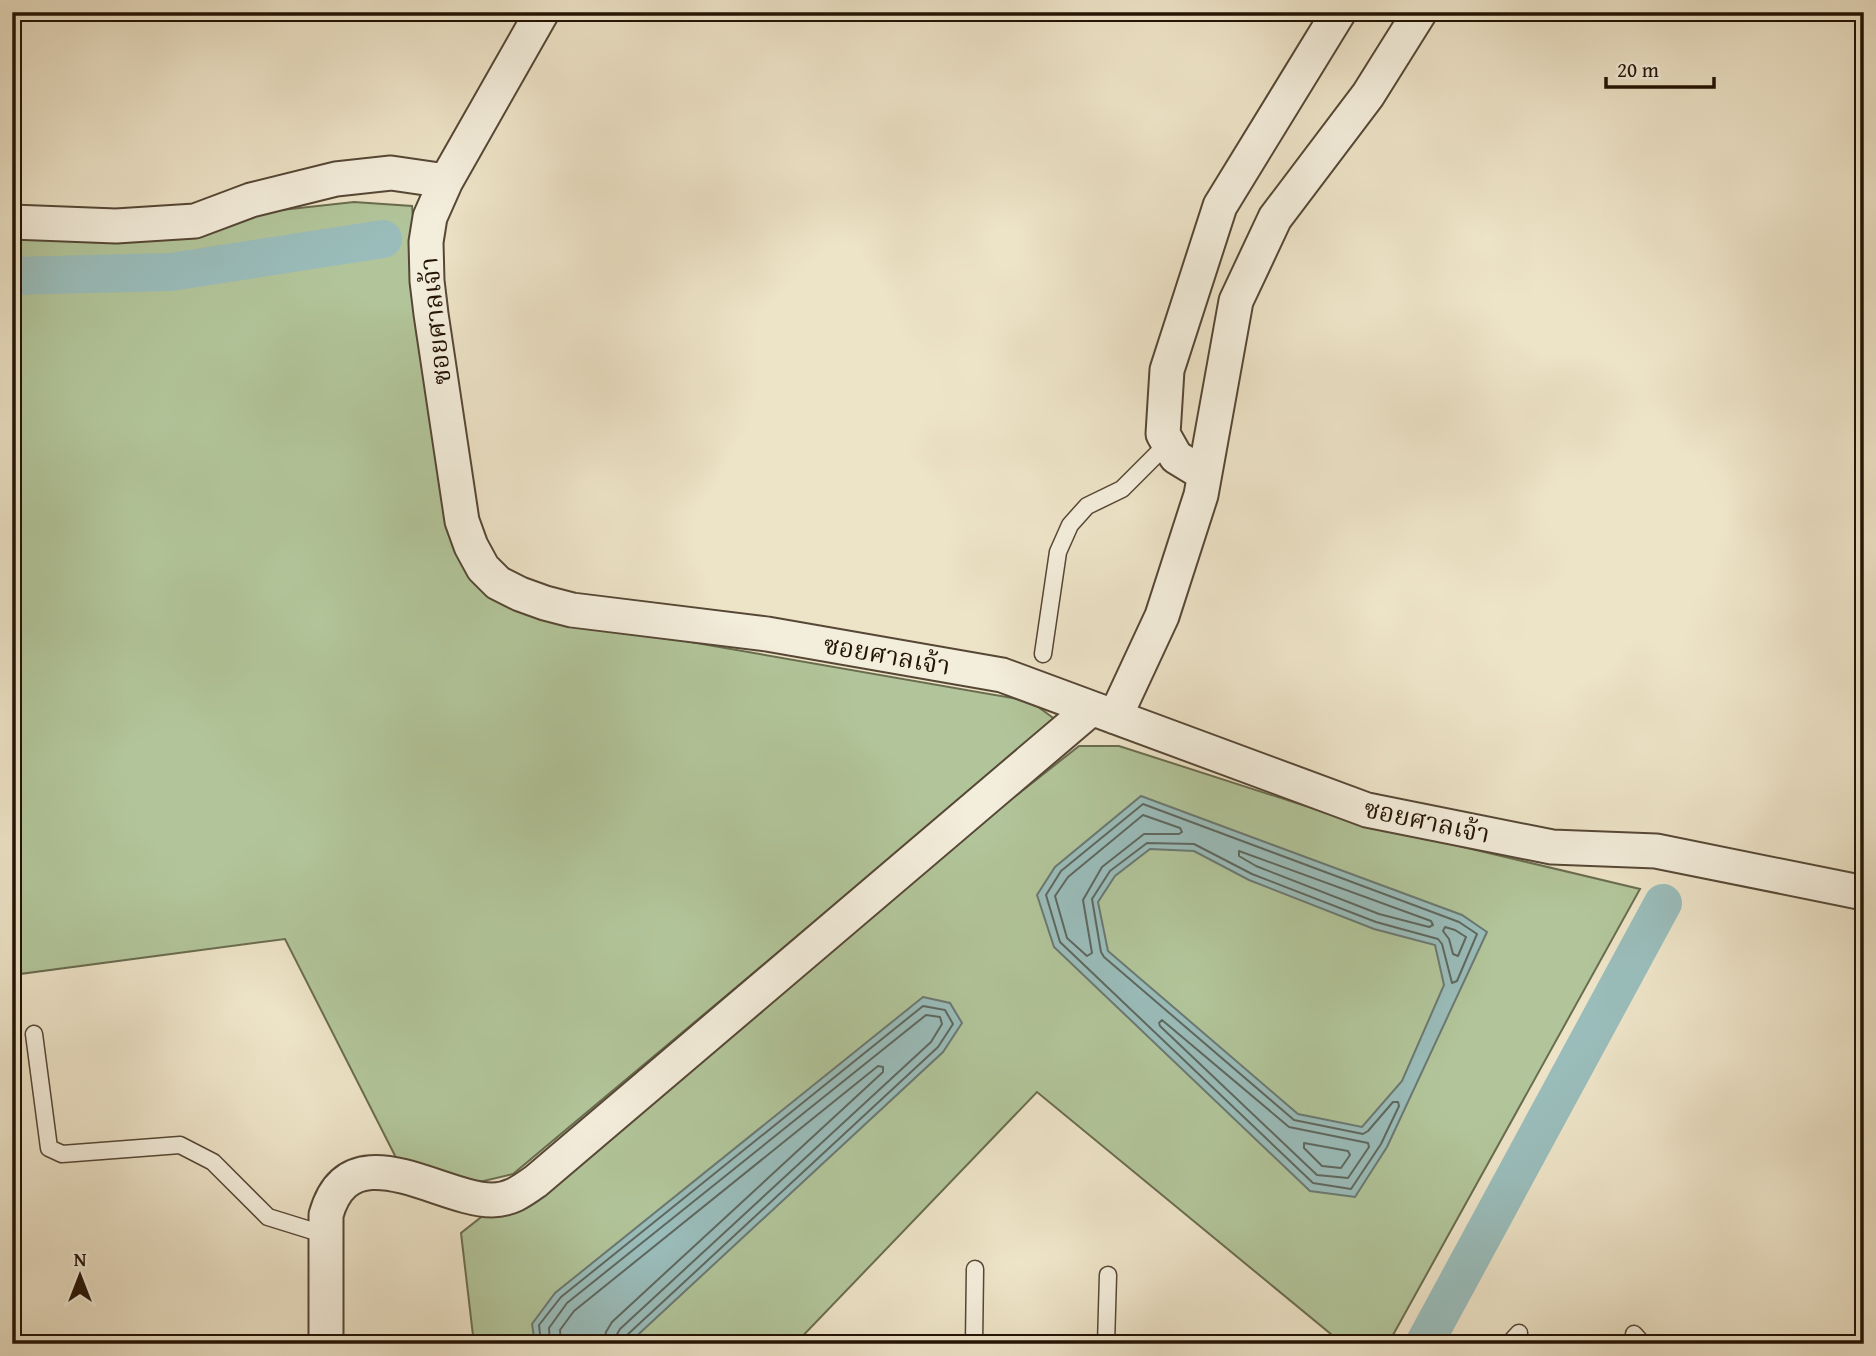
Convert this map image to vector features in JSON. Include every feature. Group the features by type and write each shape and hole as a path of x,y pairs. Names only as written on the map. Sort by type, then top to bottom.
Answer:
{"street":[{"name":"ซอยศาลเจ้า","path":"542,12 446,181 430,216 426,242 431,314 462,521 483,568 498,583 520,594 572,610 767,634 1002,676 1367,810 1552,847 1656,850 1864,893"},
{"path":"1205,474 1176,457 1163,434 1167,370 1220,206 1339,12"},
{"path":"326,1344 326,1215 330,1200 340,1186 369,1173 386,1173 412,1178 480,1199 505,1199 527,1188 1103,713 1162,616 1201,495 1236,300 1275,218 1367,95 1420,12"},
{"path":"12,222 116,226 195,221 251,200 336,179 391,173 446,181"}],"lane":[{"path":"1043,654 1058,552 1070,525 1087,506 1122,489 1167,443"},
{"path":"34,1034 50,1148 62,1154 180,1145 213,1163 268,1217 326,1235"},
{"path":"974,1344 975,1269"},
{"path":"1106,1344 1108,1275"}],"green space":[{"path":"354,202 412,206 437,462 481,590 541,616 1030,701 1056,720 513,1174 416,1197 285,939 12,975 12,240"},
{"path":"1079,746 1119,746 1346,819 1640,889 1388,1344 1343,1344 1037,1092 795,1344 474,1344 461,1233"}],"water":[{"path":"1141,796 1462,915 1487,932 1387,1147 1355,1197 1310,1191 1054,947 1037,895 1055,867","holes":["1150,849 1194,851 1249,880 1374,929 1435,945 1444,985 1402,1081 1362,1127 1298,1114 1108,951 1098,902 1115,876"]},
{"path":"923,997 950,1003 962,1023 943,1052 628,1344 535,1344 532,1324 555,1293"}],"waterway":[{"path":"12,276 171,272 383,239"},
{"path":"1424,1344 1663,903"}]}
